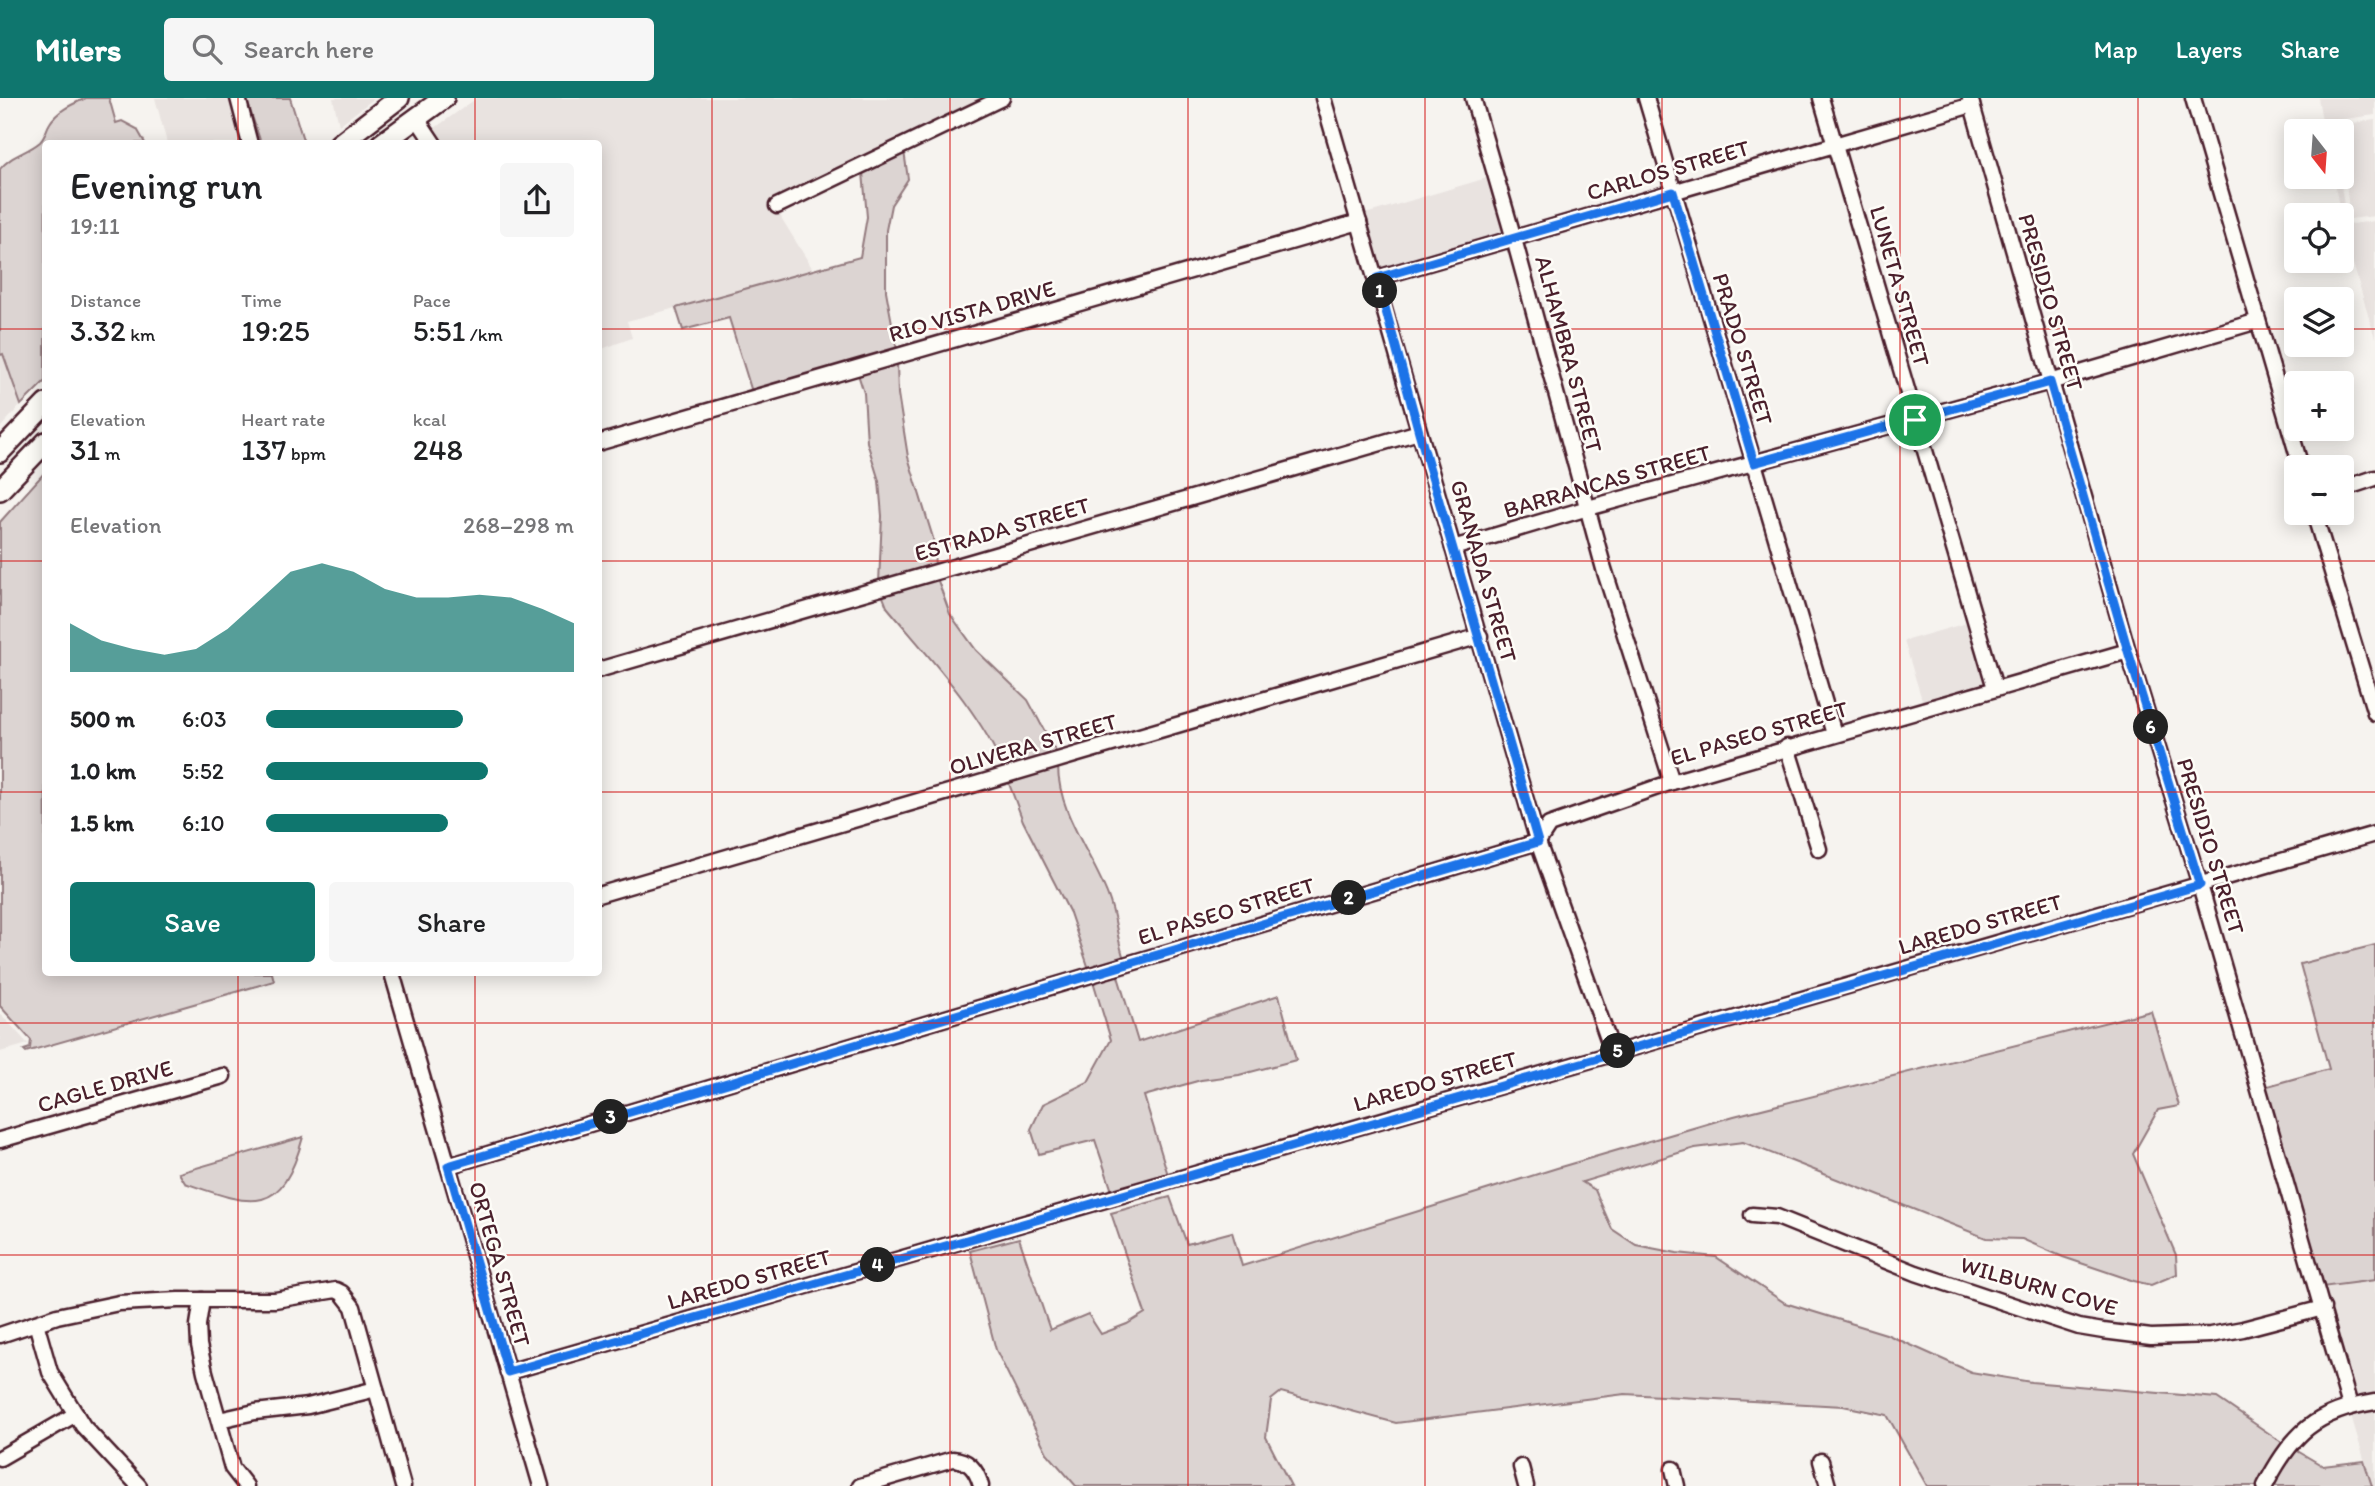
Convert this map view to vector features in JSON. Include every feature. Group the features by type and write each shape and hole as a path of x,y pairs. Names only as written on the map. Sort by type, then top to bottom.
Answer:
{"highway":[{"path":"344,140 399,98"},
{"path":"386,140 444,98"},
{"path":"0,452 42,408"},
{"path":"0,490 42,446"}],"street":[{"path":"238,98 249,140"},
{"path":"777,206 1002,98"},
{"name":"GRANADA STREET","path":"1324,98 1538,842 1613,1053"},
{"name":"ALHAMBRA STREET","path":"1473,98 1604,569 1672,782"},
{"name":"PRADO STREET","path":"1646,98 1833,734"},
{"name":"LUNETA STREET","path":"1821,98 1995,688"},
{"path":"2193,98 2297,455"},
{"name":"CARLOS STREET","path":"1377,278 1835,145 1971,102"},
{"name":"PRESIDIO STREET","path":"1971,102 2128,651 2200,885 2350,1406"},
{"path":"416,117 431,140"},
{"name":"RIO VISTA DRIVE","path":"602,442 1359,222"},
{"name":"BARRANCAS STREET","path":"1453,548 1588,508 2050,382 2258,321"},
{"name":"ESTRADA STREET","path":"602,669 1419,432"},
{"path":"2354,485 2375,478"},
{"path":"2319,525 2375,713"},
{"name":"OLIVERA STREET","path":"602,894 1480,636"},
{"name":"EL PASEO STREET","path":"448,1166 1538,842 1549,825 1672,782 2128,651"},
{"path":"1787,747 1819,849"},
{"name":"LAREDO STREET","path":"508,1372 2375,834"},
{"name":"ORTEGA STREET","path":"394,976 541,1486"},
{"name":"CAGLE DRIVE","path":"0,1140 223,1076"},
{"name":"WILBURN COVE","path":"1752,1215 1777,1217 1916,1273 2055,1319 2103,1331 2151,1337 2210,1335 2323,1308"},
{"path":"0,1335 57,1316 119,1303 275,1300 336,1290 342,1293 353,1307 403,1486"},
{"path":"202,1300 198,1325 199,1345 232,1468 246,1486"},
{"path":"36,1323 50,1372 76,1414 93,1439 139,1486"},
{"path":"219,1420 255,1412 307,1406 376,1389"},
{"path":"2265,1486 2288,1447 2306,1429 2331,1412 2375,1402"},
{"path":"0,1458 76,1414"},
{"path":"860,1486 953,1459 968,1463 977,1471 981,1486"},
{"path":"1821,1461 1828,1486"},
{"path":"1521,1467 1526,1486"},
{"path":"1673,1469 1677,1486"}],"shaded area":[{"path":"86,98 109,98 116,123 122,121 137,129 143,140 42,140 42,384 21,405 3,354 0,355 0,169 9,160 40,142 50,123 66,108"},
{"path":"155,98 232,98 244,140 166,140"},
{"path":"246,98 290,98 303,140 260,140"},
{"path":"333,98 375,98 339,125"},
{"path":"477,98 988,98 770,202 775,213 779,211 814,271 627,321 632,338 602,349 602,140 438,140 432,130"},
{"path":"2318,98 2375,98 2375,115 2322,119"},
{"path":"2375,120 2375,216 2354,219 2354,203 2348,203 2347,189 2354,189 2354,123"},
{"path":"904,151 908,179 891,205 886,230 886,291 897,350 752,392 729,318 683,330 676,308 860,257 867,217 863,172"},
{"path":"1490,177 1507,234 1380,271 1362,215"},
{"path":"2335,189 2342,189 2344,203 2338,203"},
{"path":"2375,221 2375,338 2354,267 2354,224"},
{"path":"3,354 21,405 0,428 0,355"},
{"path":"897,363 898,394 908,457 933,538 935,566 879,583 882,516 879,481 867,442 864,393 858,374"},
{"path":"42,475 42,976 273,976 274,981 26,1052 24,1050 30,1048 31,1040 0,1006 0,522"},
{"path":"937,578 950,614 976,650 1028,700 1057,754 1004,770 968,706 887,607 882,594"},
{"path":"1970,622 1988,684 1923,703 1904,641"},
{"path":"1058,766 1064,800 1108,896 1124,959 1089,969 1070,913 1023,821 1008,781"},
{"path":"2375,945 2375,1280 2322,1287 2264,1087 2329,1069 2300,964"},
{"path":"1117,973 1138,1042 1279,995 1296,1060 1239,1075 1201,1080 1144,1096 1168,1175 1112,1191 1095,1140 1039,1154 1031,1129 1043,1104 1088,1082 1111,1040 1093,981"},
{"path":"2151,1011 2179,1106 2158,1110 2133,1154 2176,1255 2177,1274 2151,1285 2063,1257 2022,1239 1986,1238 1743,1142 1695,1148 1582,1182 1595,1190 1612,1229 1636,1245 1716,1257 1785,1303 1886,1334 1971,1372 2031,1382 2217,1398 2283,1443 2259,1486 1927,1486 1887,1415 1843,1406 1625,1394 1396,1423 1281,1392 1271,1400 1266,1437 1291,1486 1076,1486 1047,1453 996,1350 970,1251 1019,1238 1050,1330 1088,1314 1101,1334 1127,1324 1145,1313 1111,1213 1170,1197 1187,1244 1232,1232 1242,1266 1734,1116"},
{"path":"0,1013 28,1044 0,1052"},
{"path":"303,1137 285,1182 273,1194 260,1199 246,1200 208,1191 185,1183 179,1173"},
{"path":"2375,1280 2375,1396 2354,1399 2322,1287"},
{"path":"2375,1408 2375,1486 2372,1486 2350,1412"},
{"path":"2294,1449 2323,1466 2364,1461 2372,1486 2271,1486"}],"route":[{"path":"1673,192 1754,463 1915,420 2050,382 2128,651 2200,885 508,1372 448,1166 1538,842 1377,278 1673,192"}]}
